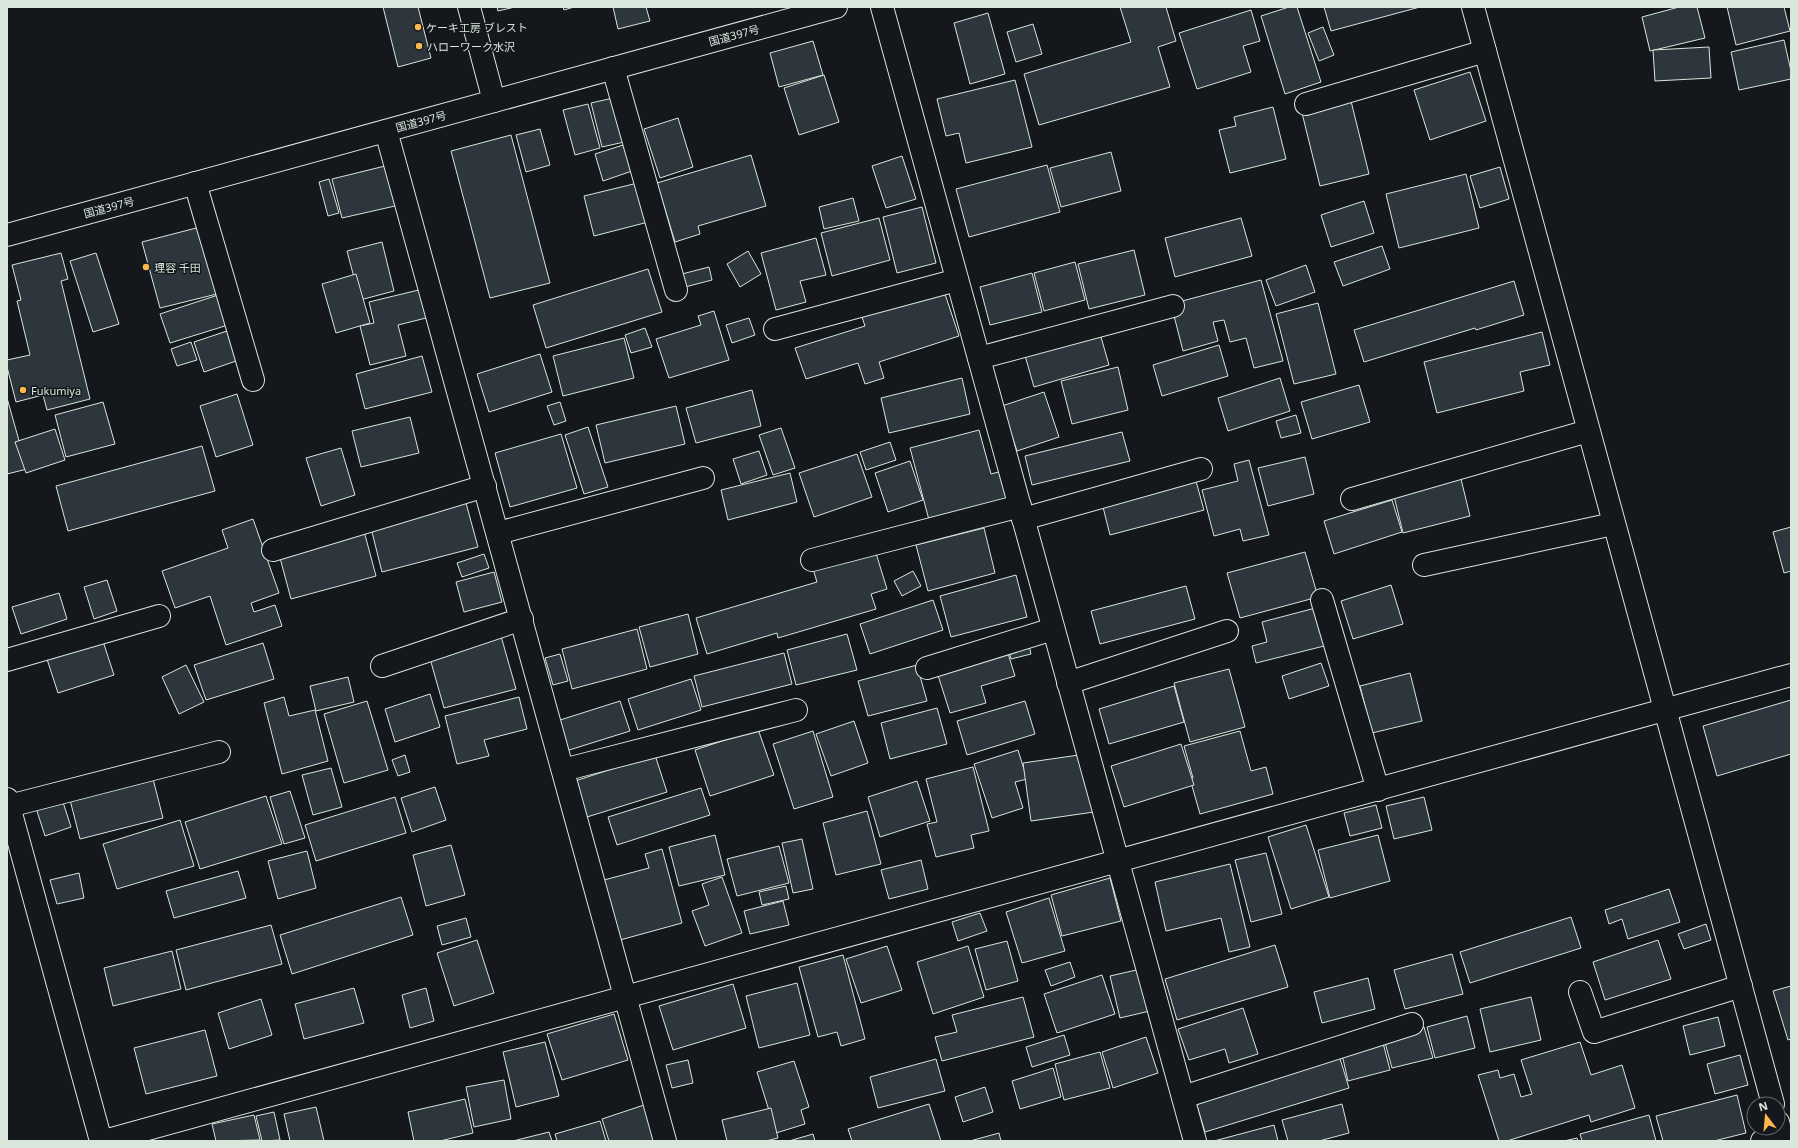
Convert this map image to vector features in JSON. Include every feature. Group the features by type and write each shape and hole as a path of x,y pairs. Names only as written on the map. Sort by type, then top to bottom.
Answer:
{"main road":[{"path":"469,7 494,101"},
{"name":"国道397号","path":"7,235 836,7"},
{"path":"882,7 1195,1141"},
{"path":"1473,7 1613,524 1771,1096"},
{"path":"1306,104 1485,51"},
{"path":"613,68 676,290"},
{"path":"386,131 665,1141"},
{"path":"195,184 253,380"},
{"path":"775,329 957,280"},
{"path":"979,358 1173,306"},
{"path":"1352,499 1588,431"},
{"path":"812,560 1021,512 1201,468"},
{"path":"498,533 703,478"},
{"path":"273,550 485,486"},
{"path":"1424,565 1613,524"},
{"path":"1322,600 1378,790"},
{"path":"7,660 159,616"},
{"path":"382,666 522,619"},
{"path":"926,668 1054,629"},
{"path":"1068,683 1227,631"},
{"path":"104,1141 1791,675"},
{"path":"563,770 796,710"},
{"path":"101,1141 8,802 219,752"},
{"path":"1580,992 1594,1032 1741,986"},
{"path":"1183,1097 1412,1024"}],"building":[{"path":"383,7 418,7 431,58 398,67"},
{"path":"497,7 515,7 498,11"},
{"path":"563,7 574,7 564,10"},
{"path":"613,7 646,7 650,21 618,29"},
{"path":"1120,7 1166,7 1176,41 1158,47 1170,87 1039,125 1024,74 1131,42"},
{"path":"1289,7 1297,7 1321,82 1285,94 1261,16"},
{"path":"1324,7 1420,7 1331,31"},
{"path":"1679,7 1697,7 1705,38 1650,51 1642,17"},
{"path":"1727,7 1784,7 1790,31 1736,45"},
{"path":"1251,10 1260,41 1243,46 1251,72 1197,89 1179,33"},
{"path":"988,13 1005,74 970,84 954,23"},
{"path":"1033,24 1042,54 1016,62 1007,32"},
{"path":"1323,27 1334,55 1319,61 1308,33"},
{"path":"1784,40 1791,71 1791,79 1739,90 1731,52"},
{"path":"813,41 823,75 779,87 770,53"},
{"path":"1709,47 1711,78 1655,81 1653,50"},
{"path":"1470,72 1486,121 1430,140 1414,90"},
{"path":"824,75 839,122 799,135 784,88"},
{"path":"1015,80 1032,147 966,163 959,133 946,136 937,99"},
{"path":"622,96 633,140 602,147 591,103"},
{"path":"1351,101 1369,174 1320,186 1302,113"},
{"path":"588,104 600,148 575,155 563,110"},
{"path":"1273,107 1286,159 1230,173 1219,130 1236,126 1234,117"},
{"path":"678,118 693,167 660,178 644,129"},
{"path":"540,129 550,165 526,172 516,135"},
{"path":"511,135 550,283 490,298 451,151"},
{"path":"623,145 632,171 603,181 595,154"},
{"path":"1111,152 1121,191 1061,207 1050,168"},
{"path":"751,155 766,206 698,226 700,234 675,242 657,183"},
{"path":"902,156 916,199 886,208 872,166"},
{"path":"1047,165 1060,212 969,237 956,189"},
{"path":"385,166 395,206 342,218 332,179"},
{"path":"1500,167 1509,199 1480,208 1470,176"},
{"path":"1466,174 1479,228 1399,248 1386,194"},
{"path":"329,179 339,213 328,216 319,182"},
{"path":"646,181 656,220 594,236 584,196"},
{"path":"853,198 859,221 824,229 819,207"},
{"path":"1364,201 1374,233 1331,247 1321,215"},
{"path":"922,207 936,263 897,273 883,217"},
{"path":"879,218 890,260 832,276 821,233"},
{"path":"1241,218 1252,256 1175,277 1165,238"},
{"path":"204,226 221,293 160,308 142,242"},
{"path":"816,238 826,275 800,281 806,302 776,310 761,253"},
{"path":"382,242 394,291 360,300 347,251"},
{"path":"1382,246 1390,269 1343,286 1334,262"},
{"path":"1134,250 1145,295 1089,309 1078,264"},
{"path":"748,251 761,274 740,287 727,264"},
{"path":"61,253 68,279 61,281 90,399 47,410 43,395 16,402 7,367 7,360 30,355 17,301 21,300 12,265"},
{"path":"96,253 119,324 93,332 70,261"},
{"path":"1075,262 1085,300 1044,311 1034,273"},
{"path":"1306,265 1315,292 1276,306 1266,280"},
{"path":"709,267 712,280 685,287 682,274"},
{"path":"648,269 662,312 546,348 533,305"},
{"path":"1032,273 1042,312 990,325 980,287"},
{"path":"356,274 370,323 336,333 322,284"},
{"path":"1261,280 1283,361 1254,368 1246,338 1230,342 1224,320 1213,322 1218,341 1183,351 1171,304"},
{"path":"1514,281 1524,315 1476,330 1475,328 1364,362 1354,330"},
{"path":"431,287 438,315 398,325 406,356 370,365 360,326 374,323 369,302"},
{"path":"944,291 959,336 879,362 884,378 865,384 858,363 806,379 795,348 865,326 862,317"},
{"path":"218,295 228,325 170,343 160,314"},
{"path":"1318,303 1336,374 1294,384 1276,314"},
{"path":"714,311 729,360 669,378 656,339 701,325 698,316"},
{"path":"749,318 755,335 732,343 726,325"},
{"path":"645,328 652,347 631,353 625,335"},
{"path":"233,329 242,359 204,372 194,342"},
{"path":"1099,330 1109,365 1034,387 1024,352"},
{"path":"1542,332 1550,365 1520,372 1524,391 1437,413 1424,362"},
{"path":"624,338 634,378 563,396 553,356"},
{"path":"191,342 197,360 177,366 171,349"},
{"path":"1219,345 1228,376 1162,396 1153,365"},
{"path":"540,354 552,392 489,412 477,374"},
{"path":"422,356 432,392 365,409 356,374"},
{"path":"1118,367 1128,410 1072,424 1061,381"},
{"path":"962,378 970,414 889,433 881,398"},
{"path":"1280,378 1290,411 1228,431 1218,398"},
{"path":"1359,385 1370,422 1312,439 1301,402"},
{"path":"752,390 761,426 696,443 686,408"},
{"path":"1044,392 1059,437 1017,451 1002,406"},
{"path":"237,394 253,445 216,457 200,406"},
{"path":"7,398 27,469 7,474"},
{"path":"103,402 115,444 66,457 55,415"},
{"path":"560,402 566,421 554,425 547,406"},
{"path":"676,406 685,444 605,463 596,425"},
{"path":"1296,415 1301,433 1281,438 1276,421"},
{"path":"410,417 419,453 361,467 352,431"},
{"path":"588,427 608,487 584,494 565,435"},
{"path":"781,428 795,468 773,475 759,435"},
{"path":"55,429 65,460 26,473 15,442"},
{"path":"979,430 991,474 1002,471 1010,499 929,520 910,448"},
{"path":"1122,432 1130,461 1032,485 1025,456"},
{"path":"561,434 577,488 510,507 495,453"},
{"path":"890,442 896,460 866,470 860,452"},
{"path":"202,446 215,491 68,531 56,486"},
{"path":"341,448 355,495 321,506 306,458"},
{"path":"759,451 767,475 741,484 733,459"},
{"path":"857,454 872,497 814,517 799,473"},
{"path":"1305,457 1314,494 1268,506 1258,468"},
{"path":"1249,460 1269,535 1243,541 1240,529 1214,536 1202,490 1238,481 1234,464"},
{"path":"910,461 923,500 888,512 875,473"},
{"path":"790,473 797,502 728,520 721,490"},
{"path":"1194,474 1204,510 1110,535 1101,499"},
{"path":"1461,479 1470,516 1403,533 1394,496"},
{"path":"1392,500 1402,532 1334,554 1324,521"},
{"path":"466,503 478,547 382,572 371,528"},
{"path":"253,519 279,593 251,603 254,612 275,605 282,626 226,645 210,596 175,608 162,571 228,548 222,530"},
{"path":"1791,527 1791,571 1784,573 1773,532"},
{"path":"984,528 995,573 928,591 916,545"},
{"path":"364,531 376,576 291,599 279,554"},
{"path":"875,550 887,589 871,594 876,609 778,638 777,633 707,654 696,618 817,582 813,569"},
{"path":"1305,552 1318,597 1240,618 1227,573"},
{"path":"484,554 489,568 462,577 457,563"},
{"path":"913,571 921,586 902,596 894,581"},
{"path":"494,572 502,602 464,612 456,582"},
{"path":"1016,575 1027,617 951,637 940,596"},
{"path":"107,580 117,611 94,619 84,587"},
{"path":"1391,585 1403,624 1353,639 1341,601"},
{"path":"1186,586 1195,619 1100,644 1091,611"},
{"path":"59,593 67,619 21,634 12,607"},
{"path":"933,600 943,630 870,654 860,624"},
{"path":"1323,606 1332,644 1256,663 1252,646 1267,642 1262,622"},
{"path":"688,614 698,654 650,667 639,627"},
{"path":"637,629 647,669 572,689 562,649"},
{"path":"847,634 857,670 796,685 787,650"},
{"path":"101,635 114,675 58,693 45,653"},
{"path":"501,636 516,689 444,708 429,655"},
{"path":"1028,641 1031,654 1011,659 1008,647"},
{"path":"263,643 274,679 206,700 194,665"},
{"path":"1006,647 1015,676 981,686 986,703 950,713 936,669"},
{"path":"784,653 792,684 702,707 694,676"},
{"path":"560,654 568,681 553,685 545,658"},
{"path":"1321,663 1329,686 1289,699 1282,676"},
{"path":"186,665 204,702 179,714 162,677"},
{"path":"917,665 927,701 868,716 858,681"},
{"path":"1229,669 1245,727 1190,742 1174,683"},
{"path":"1410,673 1422,721 1372,733 1360,686"},
{"path":"348,677 354,702 316,711 310,686"},
{"path":"691,679 701,710 638,730 628,699"},
{"path":"1174,686 1184,722 1109,744 1099,709"},
{"path":"430,694 440,727 395,742 385,709"},
{"path":"284,697 289,716 315,710 328,761 282,774 264,703"},
{"path":"519,697 527,729 484,740 489,756 457,764 445,716"},
{"path":"1791,700 1791,754 1717,776 1703,726"},
{"path":"367,701 388,770 344,783 324,714"},
{"path":"620,701 630,731 566,751 557,721"},
{"path":"1025,701 1035,734 967,755 957,721"},
{"path":"937,708 947,744 890,759 881,723"},
{"path":"854,721 868,763 831,776 816,734"},
{"path":"758,729 774,775 710,796 695,750"},
{"path":"813,731 833,797 794,809 773,744"},
{"path":"1240,731 1251,771 1266,767 1273,794 1200,814 1190,779 1193,778 1184,746"},
{"path":"1181,744 1194,785 1124,807 1111,766"},
{"path":"1018,750 1027,779 1015,782 1023,808 992,818 974,764"},
{"path":"1086,754 1094,812 1031,821 1023,763"},
{"path":"405,755 410,772 398,776 392,760"},
{"path":"655,755 667,792 587,817 575,781"},
{"path":"973,767 989,831 971,835 974,848 936,857 927,824 937,822 926,779"},
{"path":"331,768 342,807 313,815 302,775"},
{"path":"152,775 163,818 80,839 69,796"},
{"path":"917,781 930,821 880,837 868,797"},
{"path":"435,787 446,820 412,832 401,798"},
{"path":"701,788 710,815 617,845 608,817"},
{"path":"290,791 305,838 284,844 270,797"},
{"path":"266,796 282,844 200,869 185,822"},
{"path":"395,797 406,833 316,861 305,825"},
{"path":"1424,797 1432,830 1394,839 1386,806"},
{"path":"62,799 71,827 45,836 36,808"},
{"path":"1376,805 1382,828 1350,836 1344,813"},
{"path":"867,811 881,864 836,875 823,823"},
{"path":"180,820 194,866 117,889 103,844"},
{"path":"1306,825 1329,897 1291,909 1268,837"},
{"path":"715,835 725,875 679,886 669,847"},
{"path":"1378,835 1390,881 1330,898 1318,850"},
{"path":"802,839 813,889 793,893 782,843"},
{"path":"451,845 465,895 426,906 413,855"},
{"path":"779,846 789,883 737,896 727,859"},
{"path":"662,849 682,923 620,940 604,880 649,868 645,854"},
{"path":"307,851 316,888 278,899 268,861"},
{"path":"1266,853 1282,914 1251,922 1235,860"},
{"path":"921,860 928,889 889,899 881,870"},
{"path":"1230,864 1250,947 1229,952 1221,918 1166,931 1155,882"},
{"path":"238,871 246,898 174,918 166,891"},
{"path":"79,873 84,898 57,904 50,880"},
{"path":"722,877 742,933 705,946 692,911 709,905 702,884"},
{"path":"1110,878 1121,921 1062,936 1051,895"},
{"path":"786,886 789,899 762,905 759,892"},
{"path":"1669,889 1680,922 1628,939 1622,919 1609,924 1605,910"},
{"path":"401,897 413,935 292,974 280,935"},
{"path":"1049,898 1065,951 1022,963 1006,912"},
{"path":"783,901 789,925 750,934 744,911"},
{"path":"980,913 987,931 958,941 952,922"},
{"path":"1571,917 1581,948 1470,983 1460,952"},
{"path":"466,918 471,937 442,945 437,926"},
{"path":"1706,924 1711,940 1684,949 1678,934"},
{"path":"271,925 282,964 186,990 176,950"},
{"path":"477,940 494,993 454,1006 437,953"},
{"path":"1658,940 1671,979 1605,1000 1593,962"},
{"path":"1007,941 1018,981 986,990 975,949"},
{"path":"1275,945 1288,987 1177,1020 1165,979"},
{"path":"887,946 902,990 861,1003 846,959"},
{"path":"968,946 984,997 933,1014 917,962"},
{"path":"172,951 181,989 113,1006 104,968"},
{"path":"1452,954 1463,994 1405,1009 1394,970"},
{"path":"843,955 865,1039 841,1046 837,1032 818,1037 799,967"},
{"path":"1070,962 1075,977 1051,986 1045,970"},
{"path":"1145,968 1154,1010 1120,1018 1110,976"},
{"path":"1102,975 1115,1014 1057,1033 1044,994"},
{"path":"1368,978 1375,1009 1322,1023 1314,992"},
{"path":"797,983 810,1035 759,1048 746,996"},
{"path":"733,984 746,1028 673,1050 659,1006"},
{"path":"1791,986 1791,1039 1788,1040 1773,991"},
{"path":"354,988 364,1023 304,1039 295,1004"},
{"path":"426,988 434,1021 410,1028 402,995"},
{"path":"1023,997 1034,1037 942,1061 935,1037 957,1032 952,1015"},
{"path":"1531,997 1541,1040 1490,1052 1480,1009"},
{"path":"261,999 272,1035 229,1049 218,1013"},
{"path":"1243,1008 1258,1054 1229,1063 1225,1049 1189,1060 1178,1029"},
{"path":"614,1014 628,1060 562,1080 547,1034"},
{"path":"1467,1016 1475,1048 1435,1058 1427,1027"},
{"path":"1718,1017 1725,1046 1690,1055 1683,1026"},
{"path":"1424,1027 1433,1058 1392,1068 1384,1039"},
{"path":"205,1030 217,1076 146,1094 134,1048"},
{"path":"1064,1035 1070,1055 1032,1067 1026,1047"},
{"path":"1146,1037 1158,1073 1113,1088 1102,1052"},
{"path":"1382,1039 1390,1070 1348,1081 1341,1050"},
{"path":"545,1042 559,1096 516,1107 503,1052"},
{"path":"1580,1042 1591,1075 1622,1065 1635,1108 1591,1122 1589,1115 1507,1141 1499,1141 1478,1075 1498,1070 1500,1078 1514,1074 1521,1097 1532,1094 1521,1060"},
{"path":"1100,1052 1110,1088 1064,1100 1055,1064"},
{"path":"1338,1052 1349,1088 1205,1132 1194,1096"},
{"path":"1740,1055 1748,1085 1715,1094 1707,1064"},
{"path":"936,1059 945,1091 878,1108 870,1077"},
{"path":"688,1060 693,1083 672,1088 666,1065"},
{"path":"794,1061 809,1107 801,1110 805,1124 776,1133 757,1072"},
{"path":"1053,1068 1061,1097 1020,1109 1012,1081"},
{"path":"504,1080 511,1119 474,1127 466,1087"},
{"path":"985,1087 993,1112 963,1122 955,1097"},
{"path":"1737,1095 1746,1133 1714,1141 1663,1141 1656,1116"},
{"path":"465,1099 473,1133 440,1141 414,1141 408,1112"},
{"path":"929,1104 941,1141 852,1141 848,1129"},
{"path":"1342,1104 1349,1133 1319,1141 1288,1141 1282,1120"},
{"path":"644,1105 656,1141 609,1141 602,1119"},
{"path":"316,1107 324,1141 290,1141 284,1114"},
{"path":"771,1108 778,1138 766,1141 727,1141 722,1120"},
{"path":"274,1112 280,1140 262,1141 256,1116"},
{"path":"254,1115 260,1140 216,1141 212,1124"},
{"path":"1649,1115 1656,1141 1582,1141 1580,1134"},
{"path":"600,1121 606,1141 557,1141 555,1134"},
{"path":"1274,1125 1278,1141 1214,1141"},
{"path":"549,1132 552,1141 513,1141"},
{"path":"999,1133 1001,1141 970,1141"},
{"path":"813,1134 815,1141 789,1141"},
{"path":"1577,1138 1578,1141 1564,1141"}],"place":[{"name":"ケーキ工房 ブレスト","path":"418,27"},
{"name":"ハローワーク水沢","path":"419,46"},
{"name":"理容 千田","path":"146,267"},
{"name":"Fukumiya","path":"23,390"}]}
